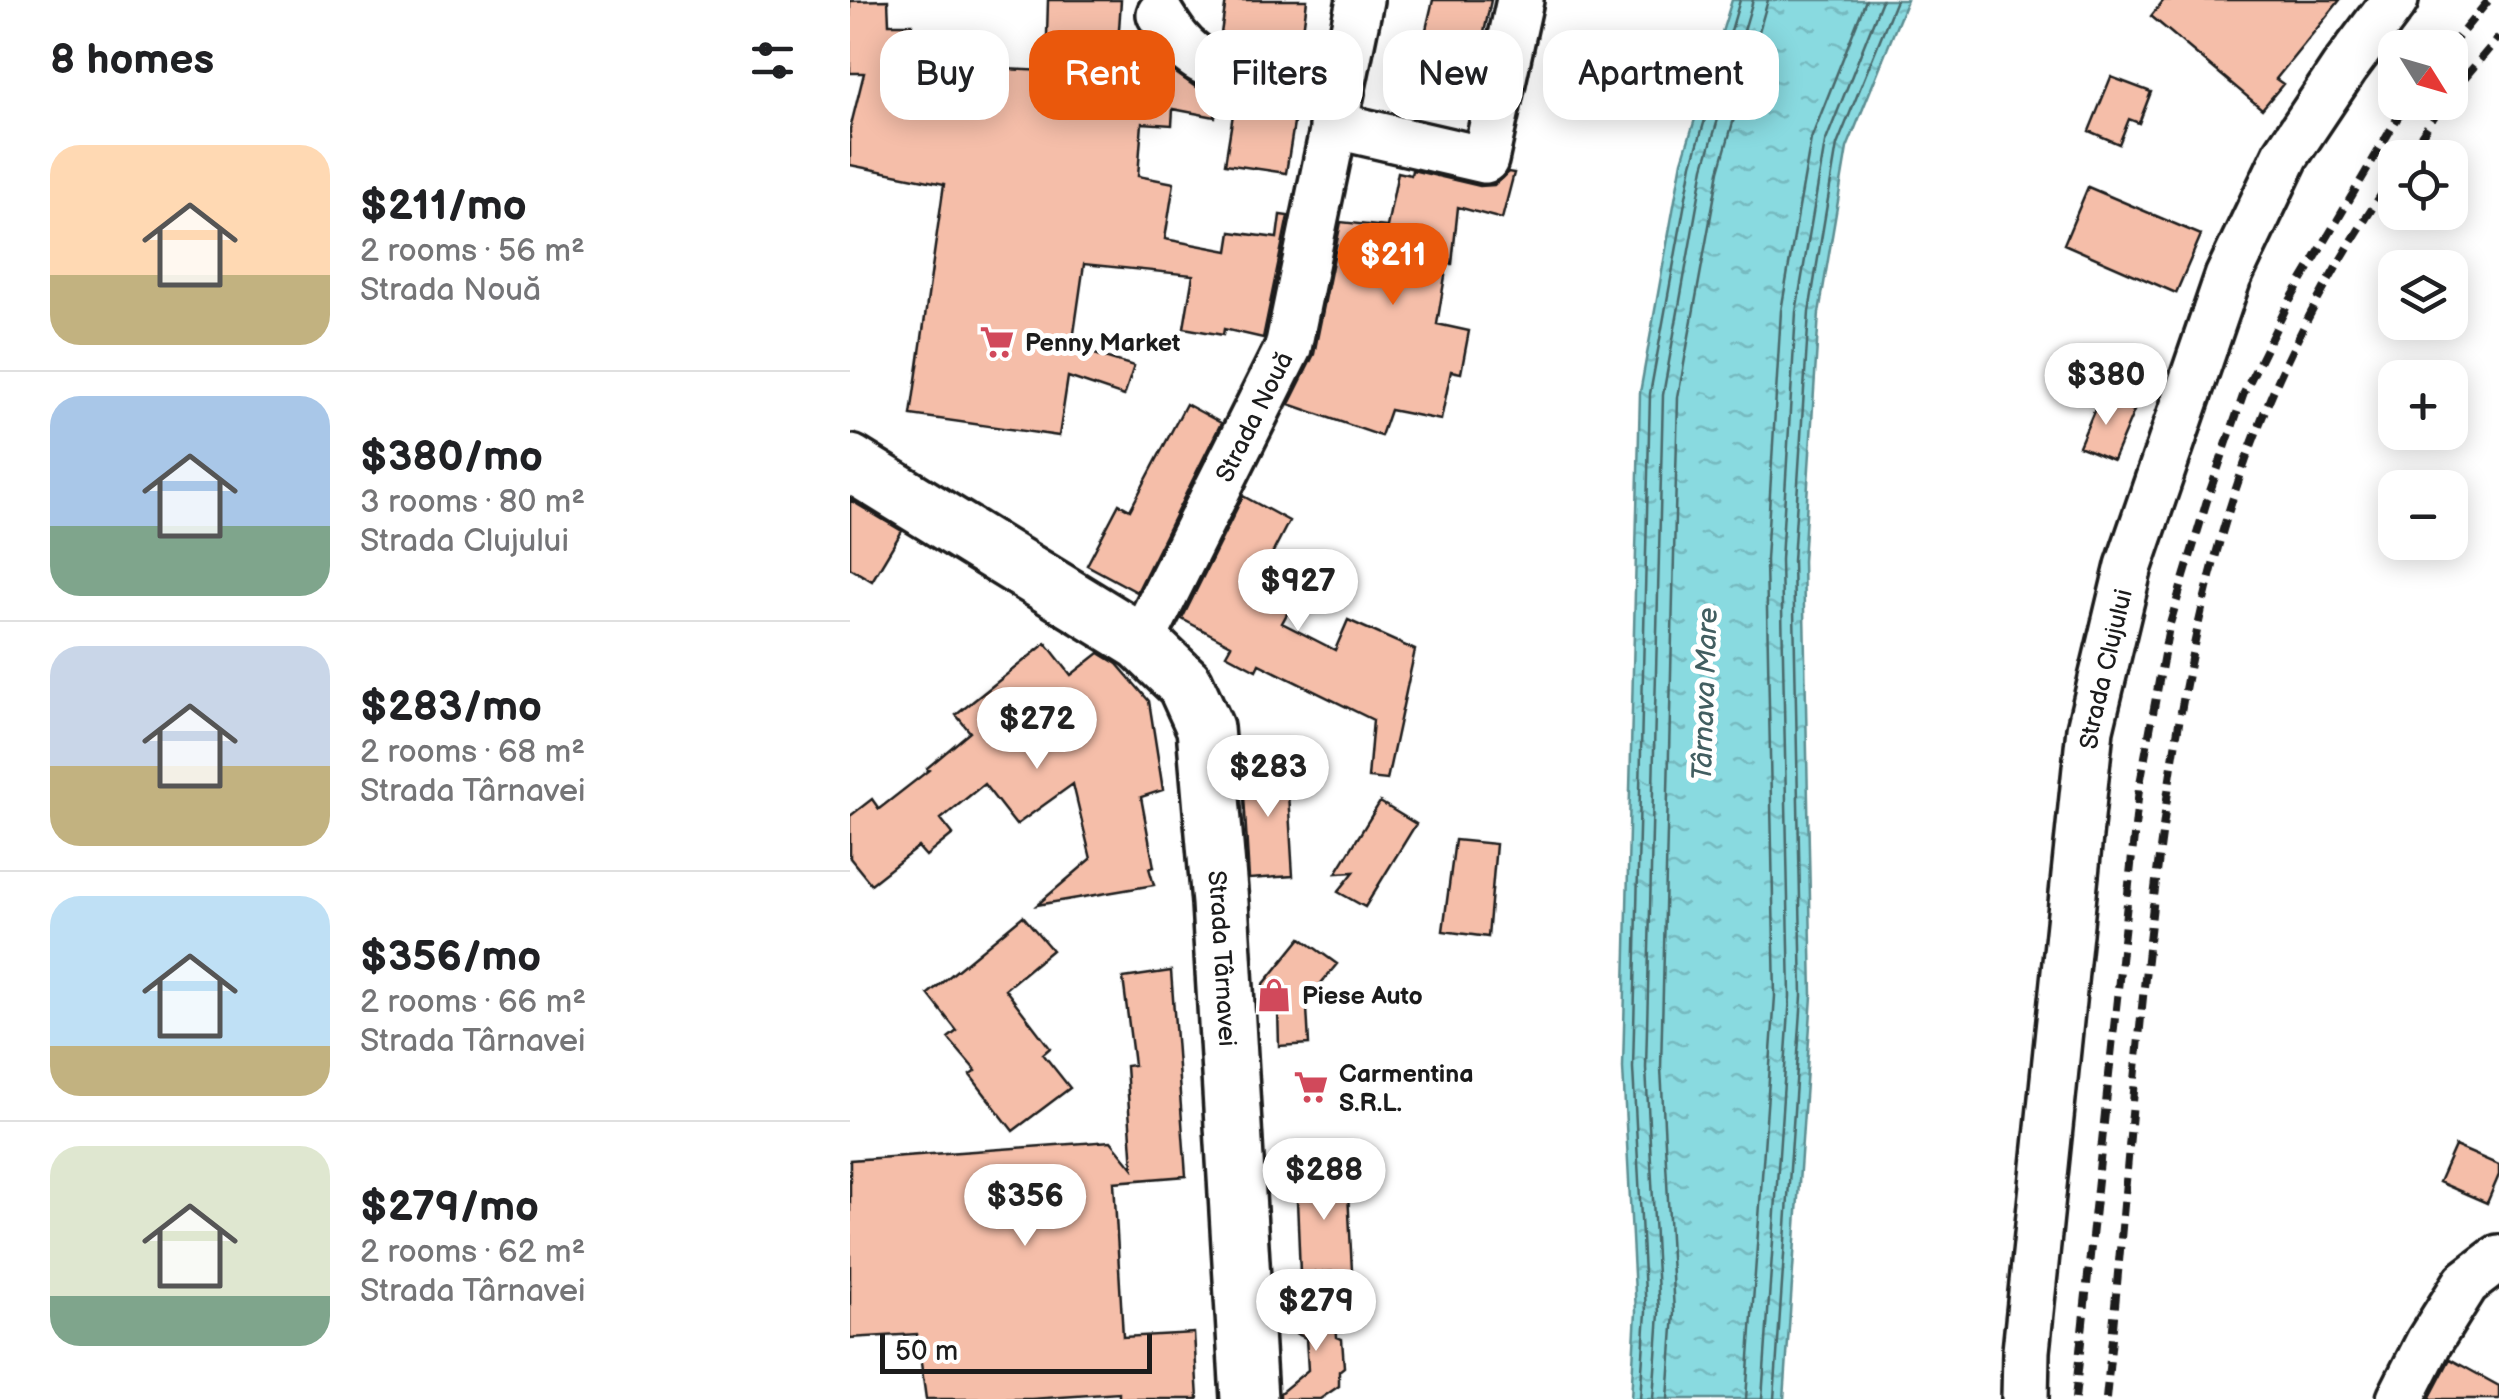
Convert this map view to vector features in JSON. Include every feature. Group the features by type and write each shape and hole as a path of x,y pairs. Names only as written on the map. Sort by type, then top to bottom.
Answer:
{"street":[{"name":"Strada Nouă","path":"1354,30 1360,0"},
{"path":"1363,117 1485,160 1520,0"},
{"name":"Strada Clujului","path":"2025,1399 2026,1351 2090,729 2129,566 2202,349 2286,154 2394,0"},
{"path":"1160,14 1178,42 1195,56"},
{"name":"Strada Nouă","path":"1141,642 1288,348 1335,120"},
{"name":"Strada Târnavei","path":"850,464 1141,642 1185,684 1205,728 1220,903 1249,1399"},
{"path":"2400,1399 2466,1283 2499,1258"}],"water":[{"name":"Târnava Mare","path":"1732,0 1907,0 1847,148 1819,313 1803,561 1812,996 1784,1399 1631,1399 1636,1312 1623,1068 1640,393 1682,161 1695,120 1779,120 1779,30 1723,30"}],"building":[{"path":"888,0 889,24 912,24 912,30 880,30 880,120 1009,120 1009,69 1029,70 1029,120 1172,120 1172,125 1142,123 1138,176 1174,183 1165,239 1228,251 1231,232 1277,238 1280,215 1288,216 1263,338 1224,329 1223,335 1184,328 1193,275 1084,264 1072,347 1134,366 1124,396 1068,377 1059,436 911,415 944,184 850,165 850,129 864,73 850,73 850,1"},
{"path":"1048,0 1121,0 1119,30 1047,30"},
{"path":"1226,0 1307,0 1303,30 1222,30"},
{"path":"1433,0 1491,0 1485,30 1426,30"},
{"path":"2164,0 2340,0 2276,79 2283,84 2262,109 2151,16"},
{"path":"1175,72 1195,86 1195,113 1175,109"},
{"path":"2111,77 2151,92 2139,123 2129,119 2119,144 2089,131"},
{"path":"1232,120 1295,120 1286,173 1225,164"},
{"path":"1412,170 1480,186 1494,185 1508,172 1514,173 1502,219 1458,207 1452,264 1447,264 1437,324 1469,331 1461,373 1451,371 1441,420 1390,410 1381,436 1289,404 1314,354 1341,222 1387,227 1398,172 1411,175"},
{"path":"2088,187 2201,235 2176,293 2064,244"},
{"path":"2100,397 2134,411 2113,460 2079,446"},
{"path":"1186,404 1221,423 1137,592 1087,565 1119,504 1130,510"},
{"path":"1243,496 1289,521 1258,581 1294,601 1282,623 1335,650 1348,620 1415,650 1387,780 1368,778 1373,720 1259,664 1256,670 1226,654 1231,645 1182,619"},
{"path":"850,500 902,531 872,581 850,568"},
{"path":"1046,643 1071,675 1099,653 1117,664 1149,701 1163,790 1141,797 1154,885 1037,905 1091,859 1073,784 1016,825 984,784 941,819 953,834 926,856 918,847 871,884 850,858 850,816 872,799 879,809 929,770 970,732 956,715"},
{"path":"1286,760 1293,876 1249,879 1242,763"},
{"path":"1380,802 1416,824 1365,907 1338,892 1354,872 1336,873"},
{"path":"1455,840 1496,844 1488,937 1443,931"},
{"path":"1023,916 1052,950 1005,989 1050,1048 1043,1054 1070,1088 1013,1131 970,1075 976,1071 948,1038 957,1031 928,994"},
{"path":"1301,938 1337,964 1311,995 1307,1008 1309,1044 1279,1046 1278,1010 1264,1011 1263,985"},
{"path":"1171,971 1186,1176 1114,1182 1123,1337 1194,1333 1198,1399 1119,1399 1119,1393 1031,1399 926,1399 917,1334 850,1338 850,1160 1111,1141 1133,1168 1126,1066 1134,1065 1123,978"},
{"path":"2455,1146 2499,1165 2499,1175 2487,1203 2439,1182"},
{"path":"1347,1173 1352,1271 1300,1273 1296,1176"},
{"path":"1290,1299 1336,1320 1337,1337 1342,1339 1344,1367 1339,1371 1339,1386 1320,1399 1280,1399 1280,1393 1308,1370 1306,1338 1293,1332"},
{"path":"2450,1359 2499,1386 2499,1399 2429,1399"}],"railway":[{"path":"2464,30 2489,0"},
{"path":"2468,74 2499,37"},
{"path":"2075,1399 2139,789 2169,627 2244,393 2288,304 2396,120"},
{"path":"2418,140 2432,120"},
{"path":"2106,1399 2157,873 2193,650 2220,540 2256,433 2301,332 2378,200"}],"place":[{"name":"Penny Market","path":"997,342"},
{"name":"Piese Auto","path":"1274,995"},
{"name":"Carmentina S.R.L.","path":"1311,1087"}]}
